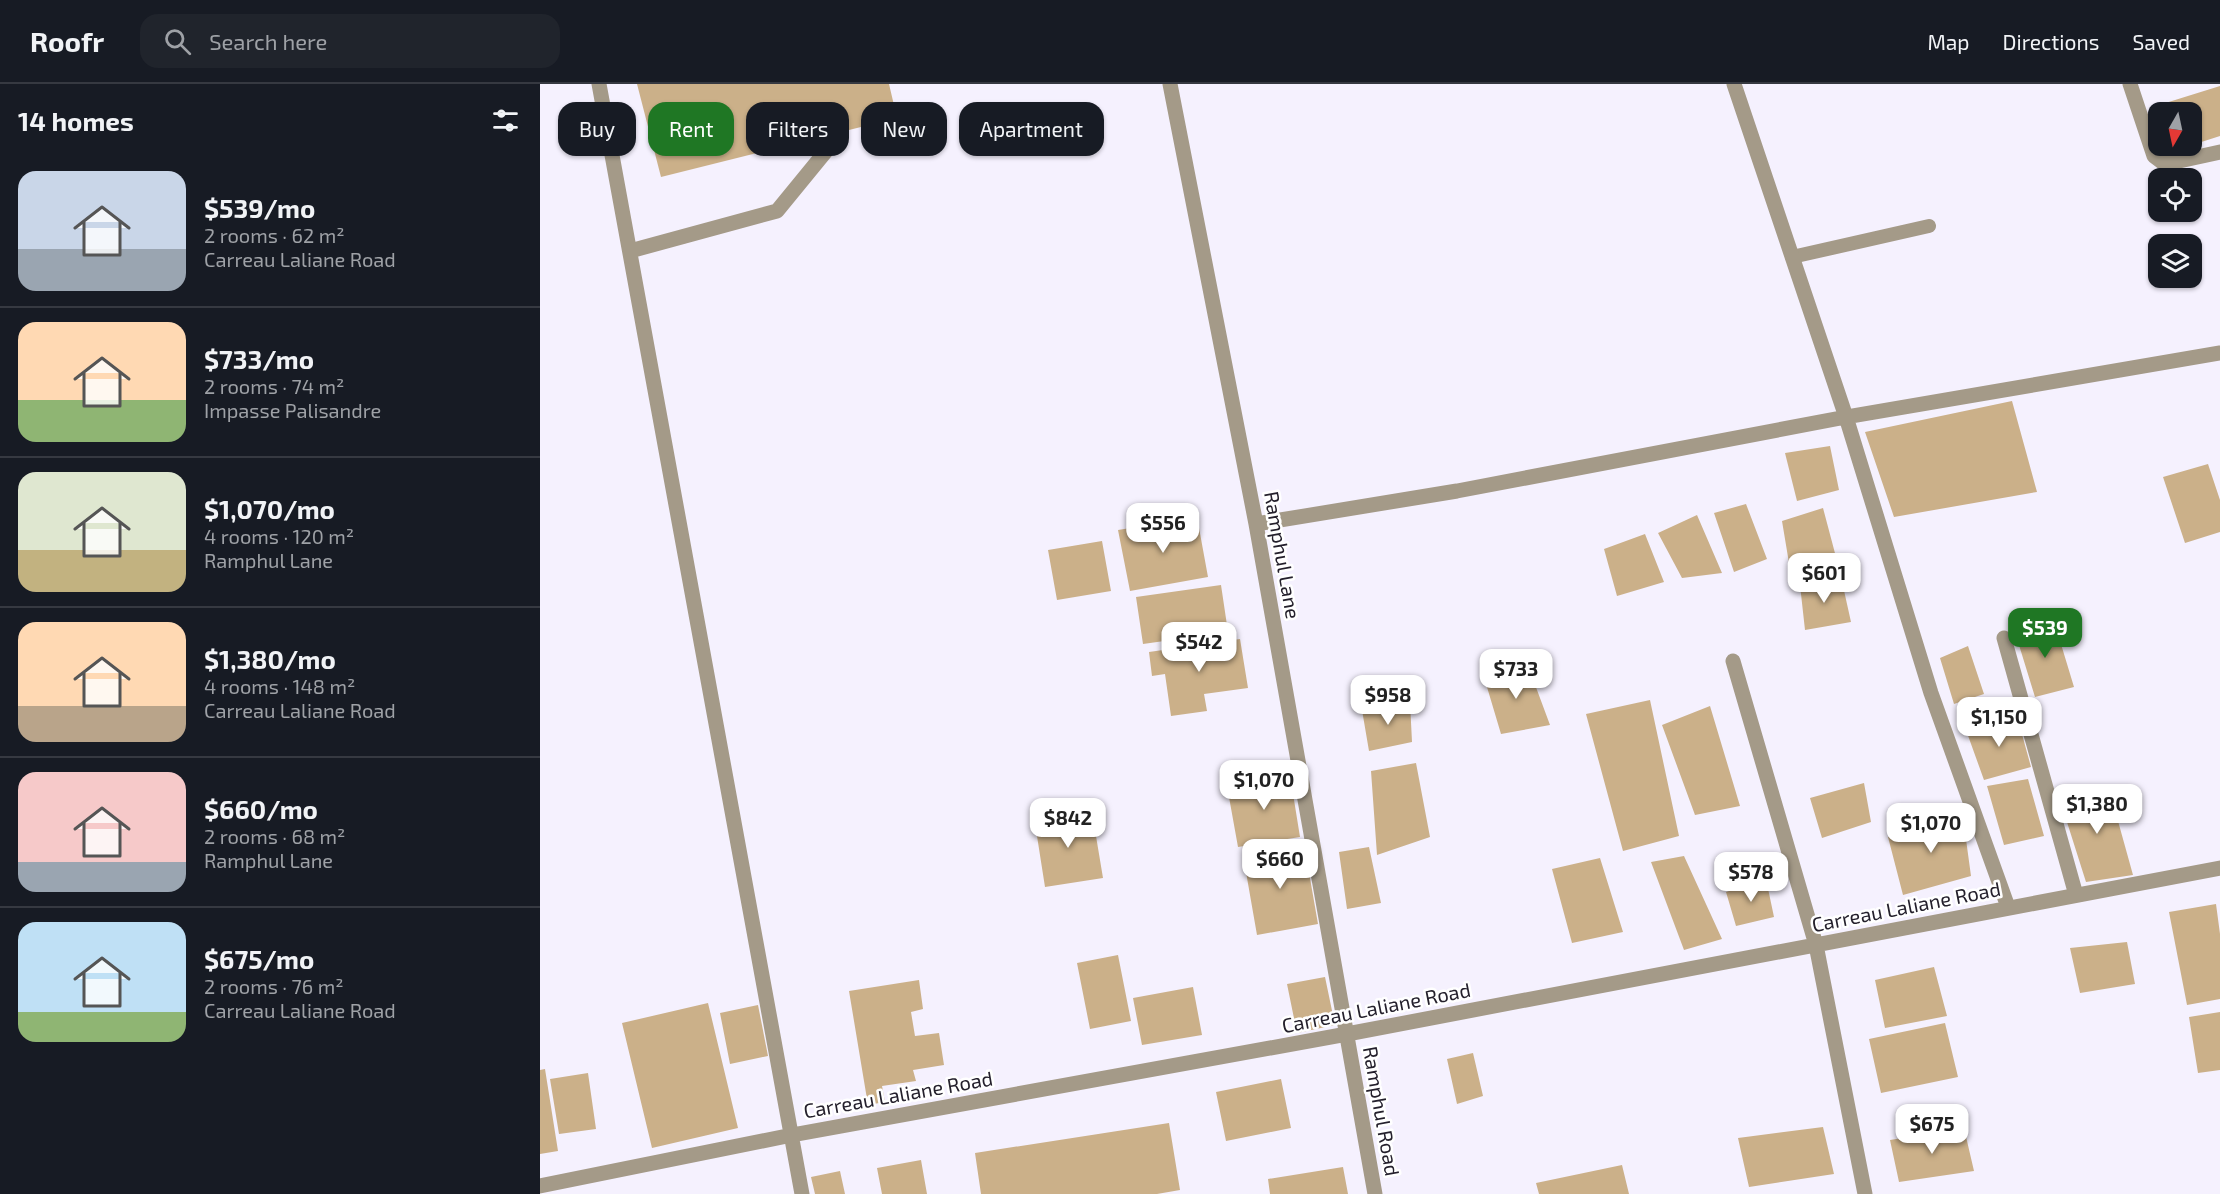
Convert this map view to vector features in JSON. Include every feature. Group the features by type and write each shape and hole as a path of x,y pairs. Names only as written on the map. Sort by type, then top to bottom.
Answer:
{"street":[{"path":"599,84 802,1194"},
{"name":"Ramphul Lane","path":"1170,84 1256,524 1347,1034"},
{"path":"1734,84 1846,417 1931,693 2008,907"},
{"path":"2130,84 2154,156 2170,164 2220,152"},
{"path":"630,251 777,211 822,156"},
{"path":"1256,524 1457,491 1846,417 2220,352"},
{"path":"2004,638 2076,895"},
{"path":"1733,661 1816,945 1865,1194"},
{"name":"Carreau Laliane Road","path":"540,1186 792,1135 1347,1034 2220,868"},
{"name":"Ramphul Road","path":"1347,1034 1374,1194"}],"lane":[{"path":"1792,257 1929,226"}],"building":[{"path":"637,84 889,84 893,102 861,102 861,127 849,130 849,102 746,102 746,156 661,177 656,156 734,156 734,102 648,102 648,127"},
{"path":"2220,86 2220,136 2202,142 2202,102 2169,102"},
{"path":"2012,401 2037,492 1894,517 1865,432"},
{"path":"1830,446 1839,490 1797,501 1785,453"},
{"path":"2208,464 2220,500 2220,532 2185,543 2163,477"},
{"path":"1746,504 1767,559 1734,572 1714,513"},
{"path":"1823,508 1836,557 1789,563 1782,521"},
{"path":"1697,515 1722,573 1682,578 1658,533"},
{"path":"1197,517 1208,577 1130,591 1118,530"},
{"path":"1645,534 1664,582 1617,596 1604,549"},
{"path":"1102,541 1111,591 1057,600 1048,550"},
{"path":"1841,577 1851,622 1805,630 1800,585"},
{"path":"1221,585 1228,632 1143,644 1136,597"},
{"path":"2054,621 2074,687 2035,697 2015,632"},
{"path":"1240,639 1248,688 1204,694 1207,711 1171,716 1165,674 1152,676 1149,652"},
{"path":"1968,646 1984,694 1954,704 1940,658"},
{"path":"1527,663 1550,725 1501,734 1484,677"},
{"path":"1650,700 1679,836 1623,851 1586,714"},
{"path":"1410,702 1412,742 1369,751 1362,710"},
{"path":"1710,706 1740,806 1695,815 1662,725"},
{"path":"2017,716 2031,767 1984,780 1966,730"},
{"path":"1416,763 1430,837 1377,855 1371,771"},
{"path":"1290,775 1300,837 1238,847 1227,786"},
{"path":"2028,779 2044,836 2004,845 1987,786"},
{"path":"1864,783 1871,822 1822,838 1810,798"},
{"path":"2108,785 2133,875 2086,882 2060,800"},
{"path":"1962,810 1971,876 1903,895 1888,837"},
{"path":"1072,811 1074,821 1093,818 1103,878 1045,887 1034,817"},
{"path":"1304,844 1318,924 1257,935 1243,855"},
{"path":"1369,847 1381,903 1347,909 1339,852"},
{"path":"1684,856 1722,939 1684,950 1651,862"},
{"path":"1600,858 1623,932 1572,943 1552,869"},
{"path":"1766,879 1774,917 1736,926 1726,892"},
{"path":"2216,904 2220,934 2220,999 2187,1005 2169,912"},
{"path":"2127,942 2135,984 2080,993 2070,948"},
{"path":"1118,955 1131,1021 1090,1029 1077,963"},
{"path":"1934,967 1947,1016 1885,1028 1875,980"},
{"path":"1325,977 1335,1025 1297,1033 1287,984"},
{"path":"919,980 923,1009 911,1012 915,1036 939,1033 944,1065 913,1070 916,1081 882,1086 885,1102 868,1105 849,991"},
{"path":"1193,987 1202,1035 1142,1045 1133,998"},
{"path":"708,1003 738,1128 652,1148 622,1023"},
{"path":"758,1005 768,1056 730,1064 720,1013"},
{"path":"2220,1012 2220,1070 2198,1073 2189,1017"},
{"path":"1945,1023 1958,1077 1881,1093 1869,1039"},
{"path":"1473,1053 1483,1096 1457,1104 1447,1059"},
{"path":"545,1069 558,1151 540,1154 540,1070"},
{"path":"588,1073 596,1129 559,1134 550,1079"},
{"path":"1281,1079 1291,1128 1226,1141 1216,1092"},
{"path":"1169,1123 1180,1190 1157,1194 981,1194 975,1153"},
{"path":"1823,1127 1834,1174 1749,1187 1738,1138"},
{"path":"1964,1128 1974,1171 1899,1182 1890,1140"},
{"path":"921,1160 927,1194 882,1194 877,1168"},
{"path":"1622,1165 1629,1194 1539,1194 1536,1183"},
{"path":"1343,1167 1348,1194 1270,1194 1268,1179"},
{"path":"840,1171 845,1194 815,1194 811,1177"}]}
